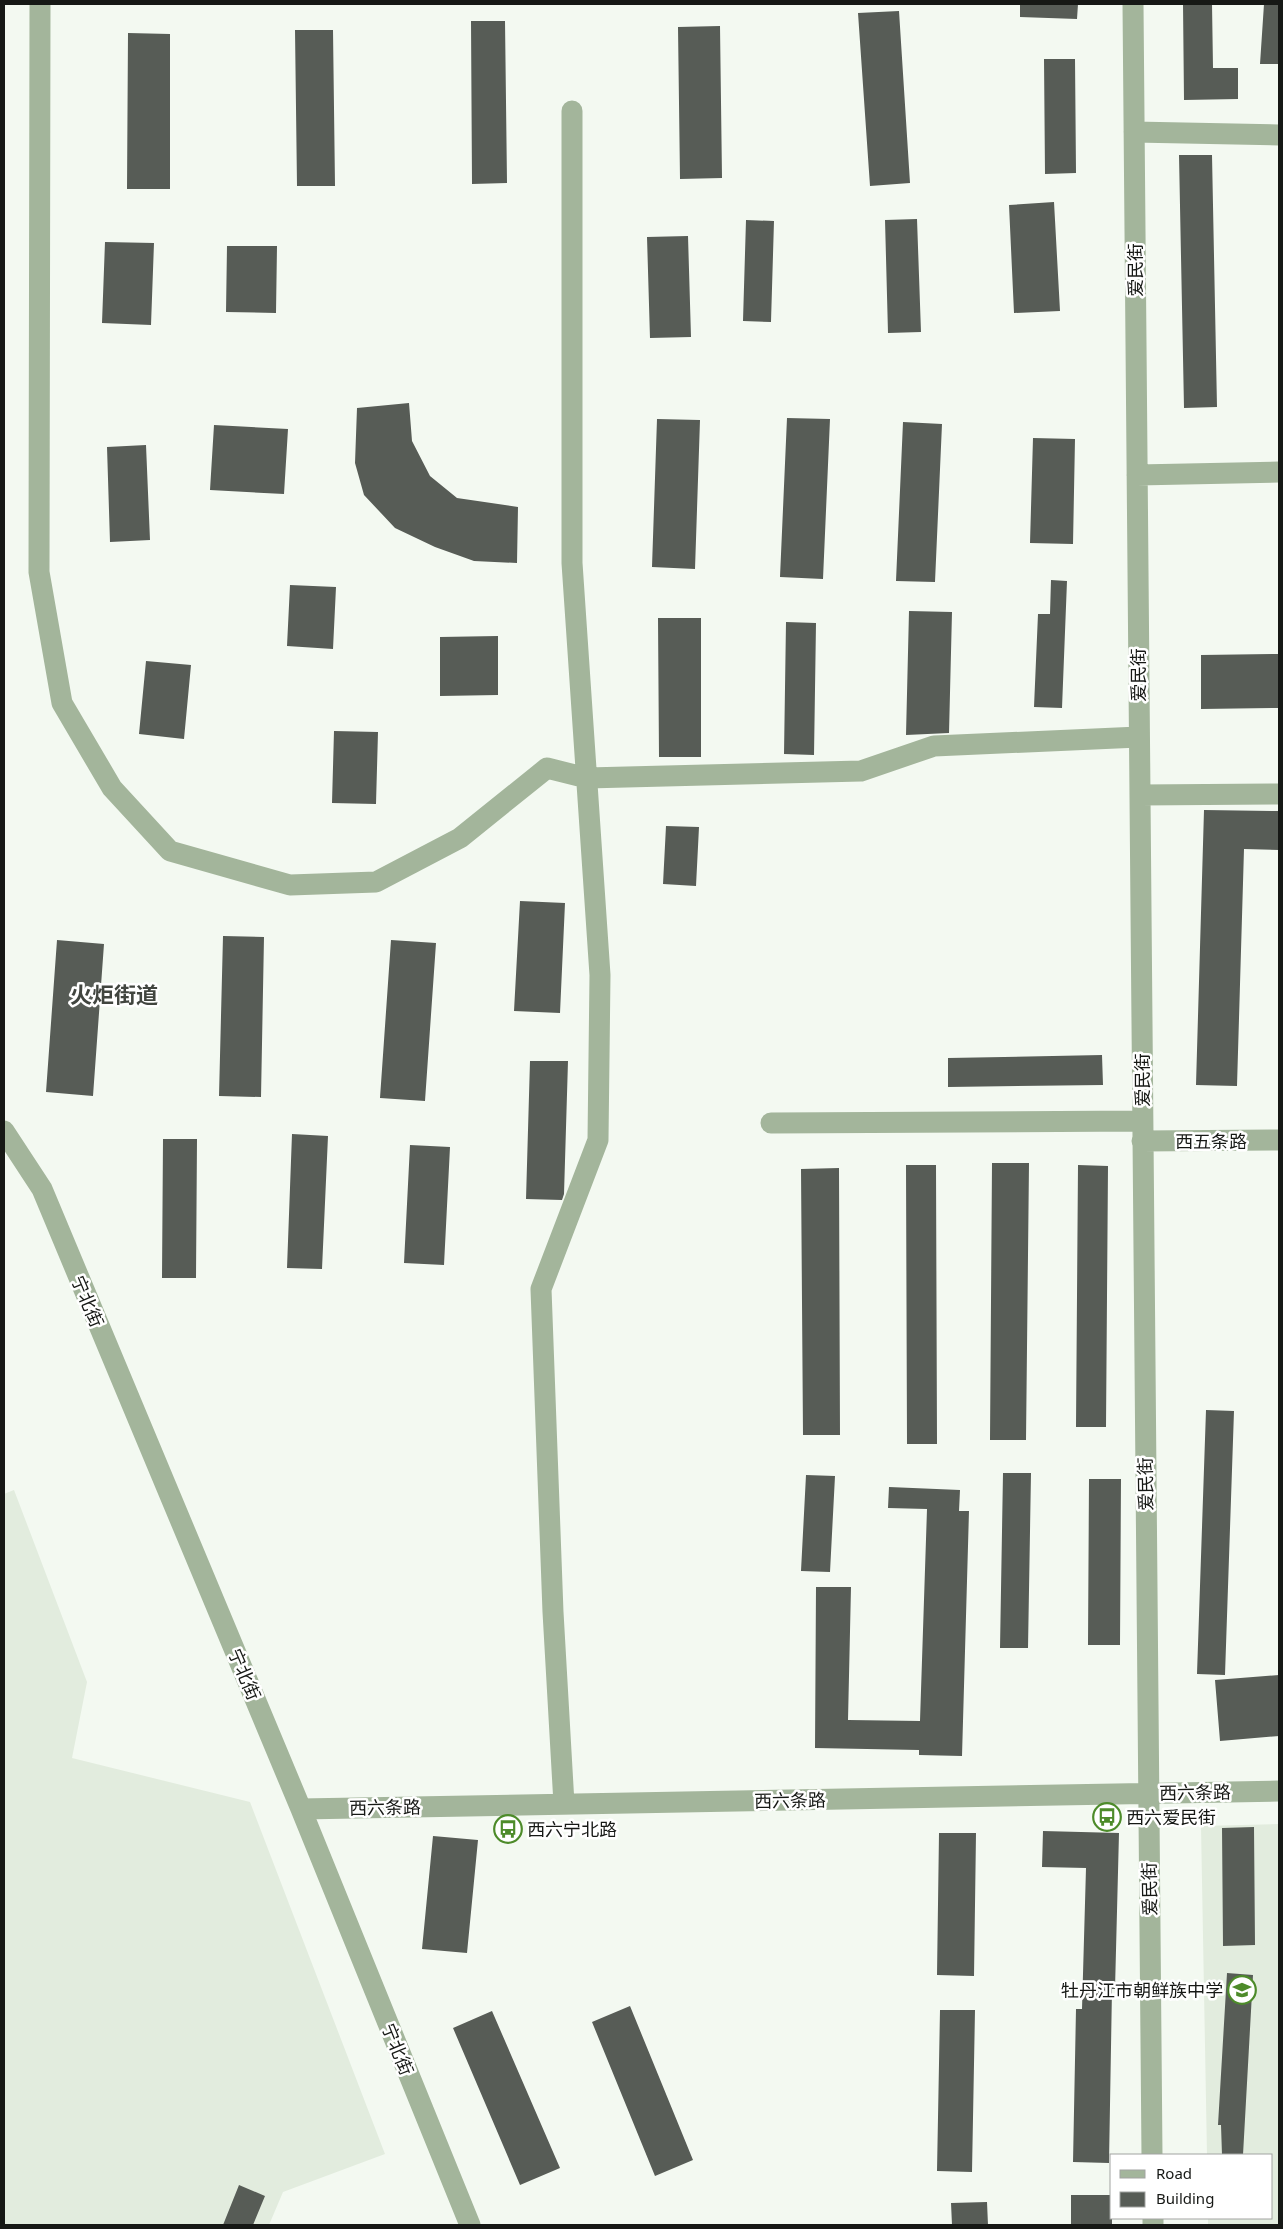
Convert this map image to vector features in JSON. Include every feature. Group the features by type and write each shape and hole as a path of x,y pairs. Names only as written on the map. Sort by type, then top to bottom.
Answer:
{"street":[{"path":"40,4 39,572 62,702 112,788 170,851 290,884 376,882 460,838 548,768 586,778 860,771 934,746 1139,738"},
{"name":"爱民街","path":"1133,4 1152,2154"},
{"path":"564,1804 553,1612 541,1289 598,1140 600,975 572,563 572,111"},
{"path":"1134,132 1279,135"},
{"path":"1137,475 1279,472"},
{"path":"1140,795 1279,794"},
{"name":"西五条路","path":"771,1123 1142,1131 1279,1140"},
{"name":"宁北街","path":"4,1131 42,1189 301,1809 470,2225"},
{"name":"西六条路","path":"301,1809 1279,1790"}],"shaded area":[{"path":"14,1490 87,1682 72,1758 250,1802 385,2154 283,2192 269,2225 4,2225 4,1494"},
{"name":"牡丹江市朝鲜族中学","path":"1279,1824 1279,2225 1208,2225 1208,2219 1273,2219 1273,2154 1207,2154 1201,1826"}],"building":[{"path":"1020,4 1078,4 1077,19 1020,17"},
{"path":"1183,4 1212,4 1213,68 1238,68 1238,99 1184,100"},
{"path":"1264,4 1279,4 1279,64 1260,64"},
{"path":"899,11 910,183 870,186 858,13"},
{"path":"471,21 505,21 507,183 472,184"},
{"path":"720,26 722,178 680,179 678,27"},
{"path":"295,30 333,30 335,186 297,186"},
{"path":"128,33 170,34 170,189 127,189"},
{"path":"1044,59 1075,59 1076,173 1045,174"},
{"path":"1179,155 1212,155 1217,407 1184,408"},
{"path":"1054,202 1060,311 1014,313 1009,205"},
{"path":"917,219 921,332 888,333 885,220"},
{"path":"746,220 774,221 771,322 743,321"},
{"path":"688,236 691,337 650,338 647,237"},
{"path":"105,242 154,243 151,325 102,323"},
{"path":"227,246 277,246 276,313 226,312"},
{"path":"409,403 412,441 430,476 457,498 518,507 517,563 474,561 435,547 395,528 364,495 355,463 357,408"},
{"path":"787,418 830,419 823,579 780,577"},
{"path":"657,419 700,420 695,569 652,567"},
{"path":"903,422 942,424 935,582 896,581"},
{"path":"214,425 288,429 284,494 210,490"},
{"path":"1033,438 1075,439 1073,544 1030,543"},
{"path":"146,445 150,540 110,542 107,447"},
{"path":"1051,580 1067,581 1062,708 1034,707 1038,614 1050,614"},
{"path":"290,585 336,587 333,649 287,646"},
{"path":"909,611 952,612 949,733 906,735"},
{"path":"658,618 701,618 701,757 659,757"},
{"path":"786,622 816,623 814,755 784,754"},
{"path":"498,636 498,695 440,696 440,637"},
{"path":"1279,654 1279,708 1201,709 1201,655"},
{"path":"146,661 191,665 184,739 139,734"},
{"path":"334,731 378,732 376,804 332,803"},
{"path":"1204,810 1279,811 1279,850 1244,849 1237,1086 1196,1085"},
{"path":"666,826 699,827 696,886 663,884"},
{"path":"520,901 565,903 560,1013 514,1011"},
{"path":"223,936 264,937 261,1097 219,1096"},
{"path":"57,940 104,944 93,1096 46,1092"},
{"path":"391,940 436,943 425,1101 380,1098"},
{"path":"1102,1055 1103,1085 948,1087 948,1058"},
{"path":"530,1061 568,1061 564,1194 562,1200 526,1199"},
{"path":"292,1134 328,1136 322,1269 287,1268"},
{"path":"163,1139 197,1139 196,1278 162,1278"},
{"path":"410,1145 450,1147 444,1265 404,1263"},
{"path":"992,1163 1029,1163 1026,1440 990,1440"},
{"path":"906,1165 936,1165 937,1444 907,1444"},
{"path":"1078,1165 1108,1166 1106,1427 1076,1427"},
{"path":"839,1168 840,1435 803,1435 801,1169"},
{"path":"1206,1410 1234,1411 1225,1675 1197,1674"},
{"path":"1003,1473 1031,1473 1028,1648 1000,1648"},
{"path":"806,1475 835,1476 830,1572 801,1571"},
{"path":"1089,1479 1121,1479 1120,1645 1088,1645"},
{"path":"889,1487 960,1490 959,1511 969,1511 962,1756 919,1755 919,1750 815,1748 816,1587 851,1587 848,1720 920,1721 927,1509 888,1508"},
{"path":"1279,1675 1279,1736 1220,1741 1215,1680"},
{"path":"1254,1827 1255,1945 1223,1946 1222,1828"},
{"path":"1043,1831 1119,1833 1115,1989 1112,1989 1109,2163 1073,2162 1076,2009 1082,2009 1086,1868 1042,1867"},
{"path":"939,1833 976,1833 974,1976 937,1975"},
{"path":"433,1836 478,1840 467,1953 422,1949"},
{"path":"1227,1973 1253,1975 1243,2154 1222,2154 1221,2125 1218,2125"},
{"path":"630,2006 693,2160 655,2176 592,2022"},
{"path":"940,2010 975,2010 972,2172 937,2171"},
{"path":"492,2011 560,2168 520,2185 453,2028"},
{"path":"239,2185 265,2196 253,2225 223,2225"},
{"path":"1071,2195 1110,2195 1110,2219 1112,2219 1112,2225 1071,2225"},
{"path":"987,2202 988,2225 952,2225 951,2203"}],"place":[{"name":"西六爱民街","path":"1107,1817"},
{"name":"西六宁北路","path":"508,1829"},
{"name":"牡丹江市朝鲜族中学","path":"1242,1990"}],"district":[{"name":"火炬街道","path":"114,994"}]}
